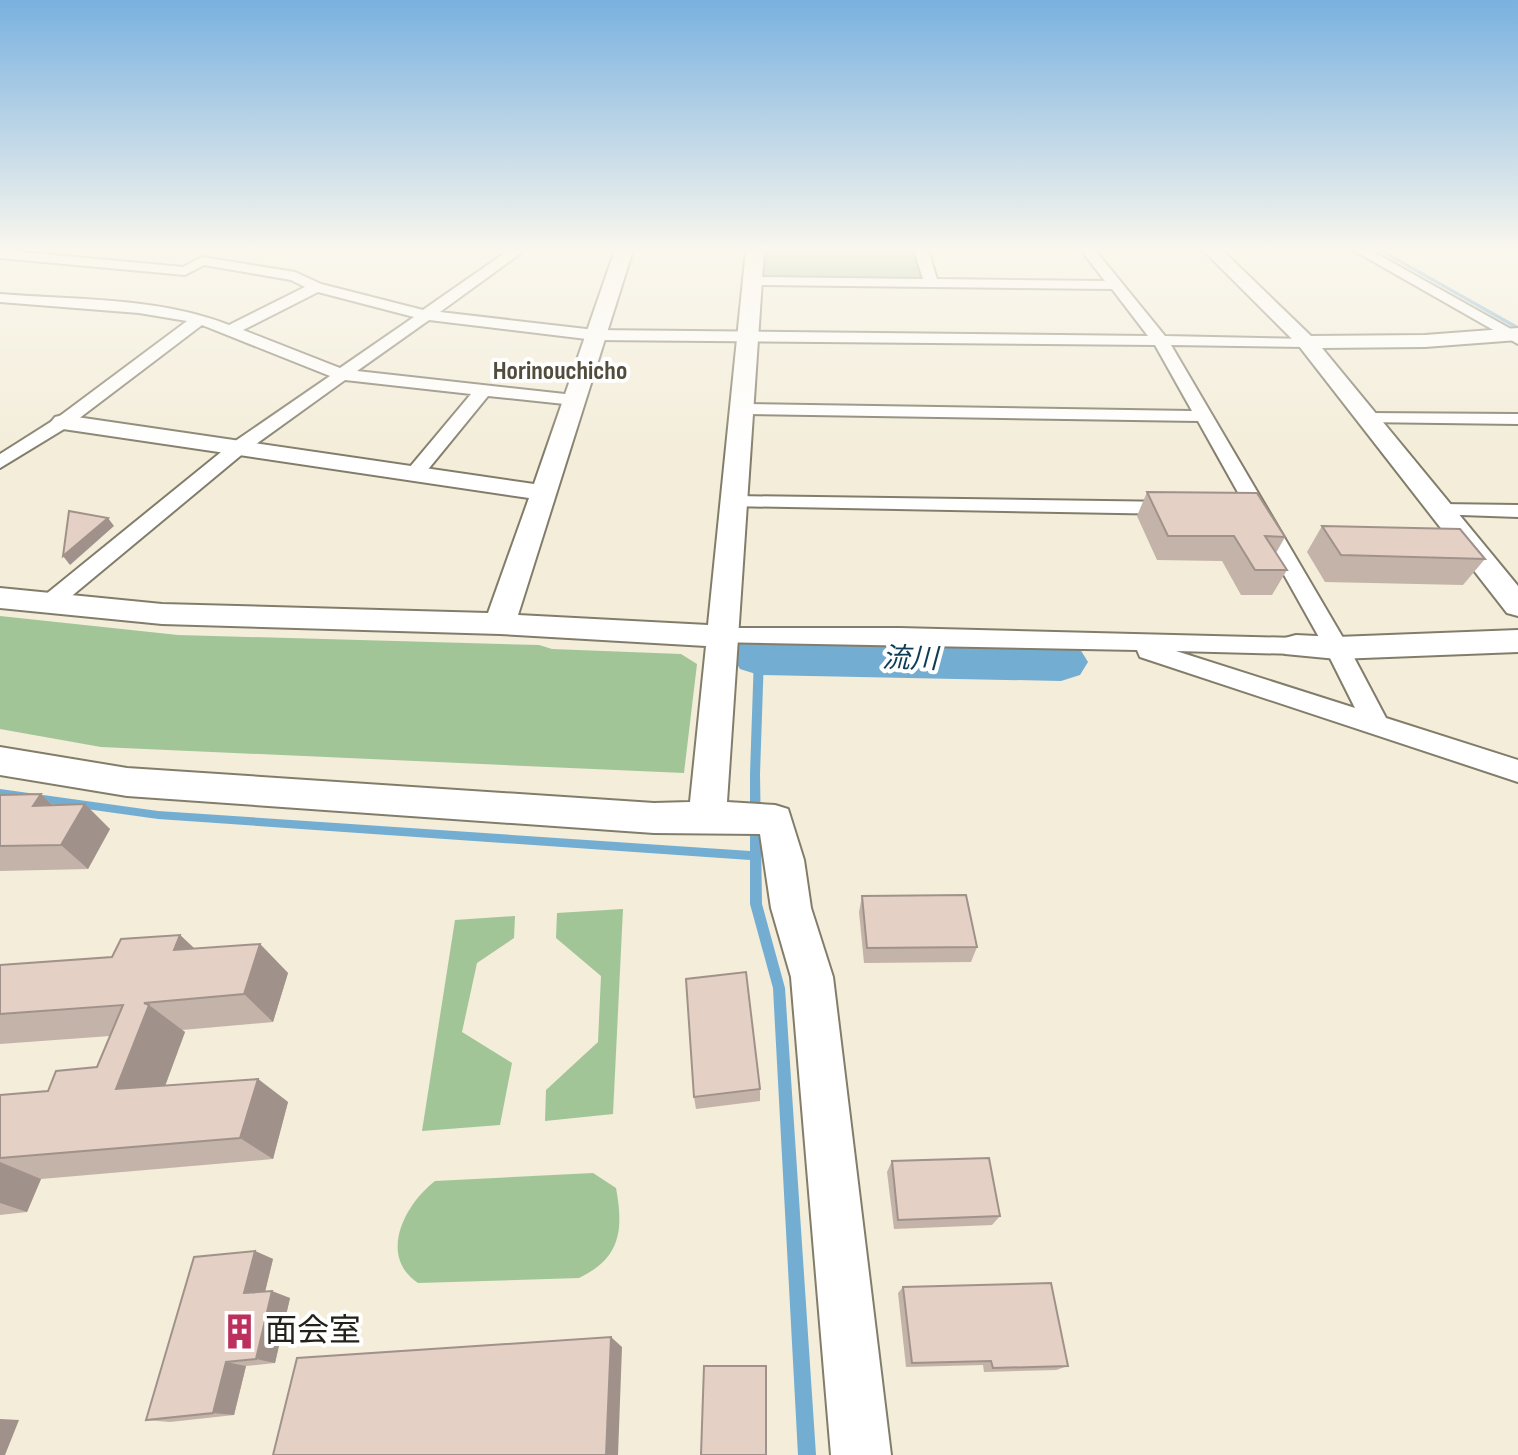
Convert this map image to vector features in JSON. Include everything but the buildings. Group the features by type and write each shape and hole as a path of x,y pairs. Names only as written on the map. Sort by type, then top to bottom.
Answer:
{"street":[{"path":"193,318 343,375 574,400"},
{"path":"229,331 255,318"},
{"path":"48,604 238,448 421,318"},
{"path":"450,318 595,335 1306,342 1425,341 1514,335"},
{"path":"500,624 601,318"},
{"path":"707,817 749,318"},
{"path":"1142,318 1160,340 1246,509 1337,648 1376,724"},
{"path":"1281,318 1306,342 1518,606"},
{"path":"1483,318 1514,335"},
{"path":"0,462 63,422 200,319"},
{"path":"414,474 484,390"},
{"path":"742,409 1200,416"},
{"path":"1367,418 1518,419"},
{"path":"63,422 544,493"},
{"path":"735,502 1191,508"},
{"path":"1440,510 1518,511"},
{"path":"0,598 162,614 500,624 721,636 899,636 1337,648 1518,641"},
{"path":"1118,642 1518,771"},
{"path":"0,761 127,782 654,818 760,818 785,860 791,908 812,977 861,1455"}],"green space":[{"path":"0,616 178,635 539,645 552,649 681,654 697,664 684,773 101,747 0,729"},
{"path":"623,909 613,1114 545,1121 546,1090 598,1042 601,976 556,938 557,913"},
{"path":"515,916 514,938 477,963 462,1032 512,1063 500,1125 422,1131 455,920"},
{"path":"593,1173 616,1188 619,1230 611,1252 603,1262 579,1278 418,1283 406,1272 399,1259 400,1231 405,1217 435,1181"}],"waterway":[{"name":"流川","path":"1500,318 1518,328"},
{"path":"759,656 755,774 756,904 779,988 807,1455"},
{"name":"流川","path":"759,656 1061,662"},
{"path":"0,793 158,815 755,856"}],"place":[{"name":"面会室","path":"239,1331"}],"district":[{"name":"Horinouchicho","path":"560,371"}]}
